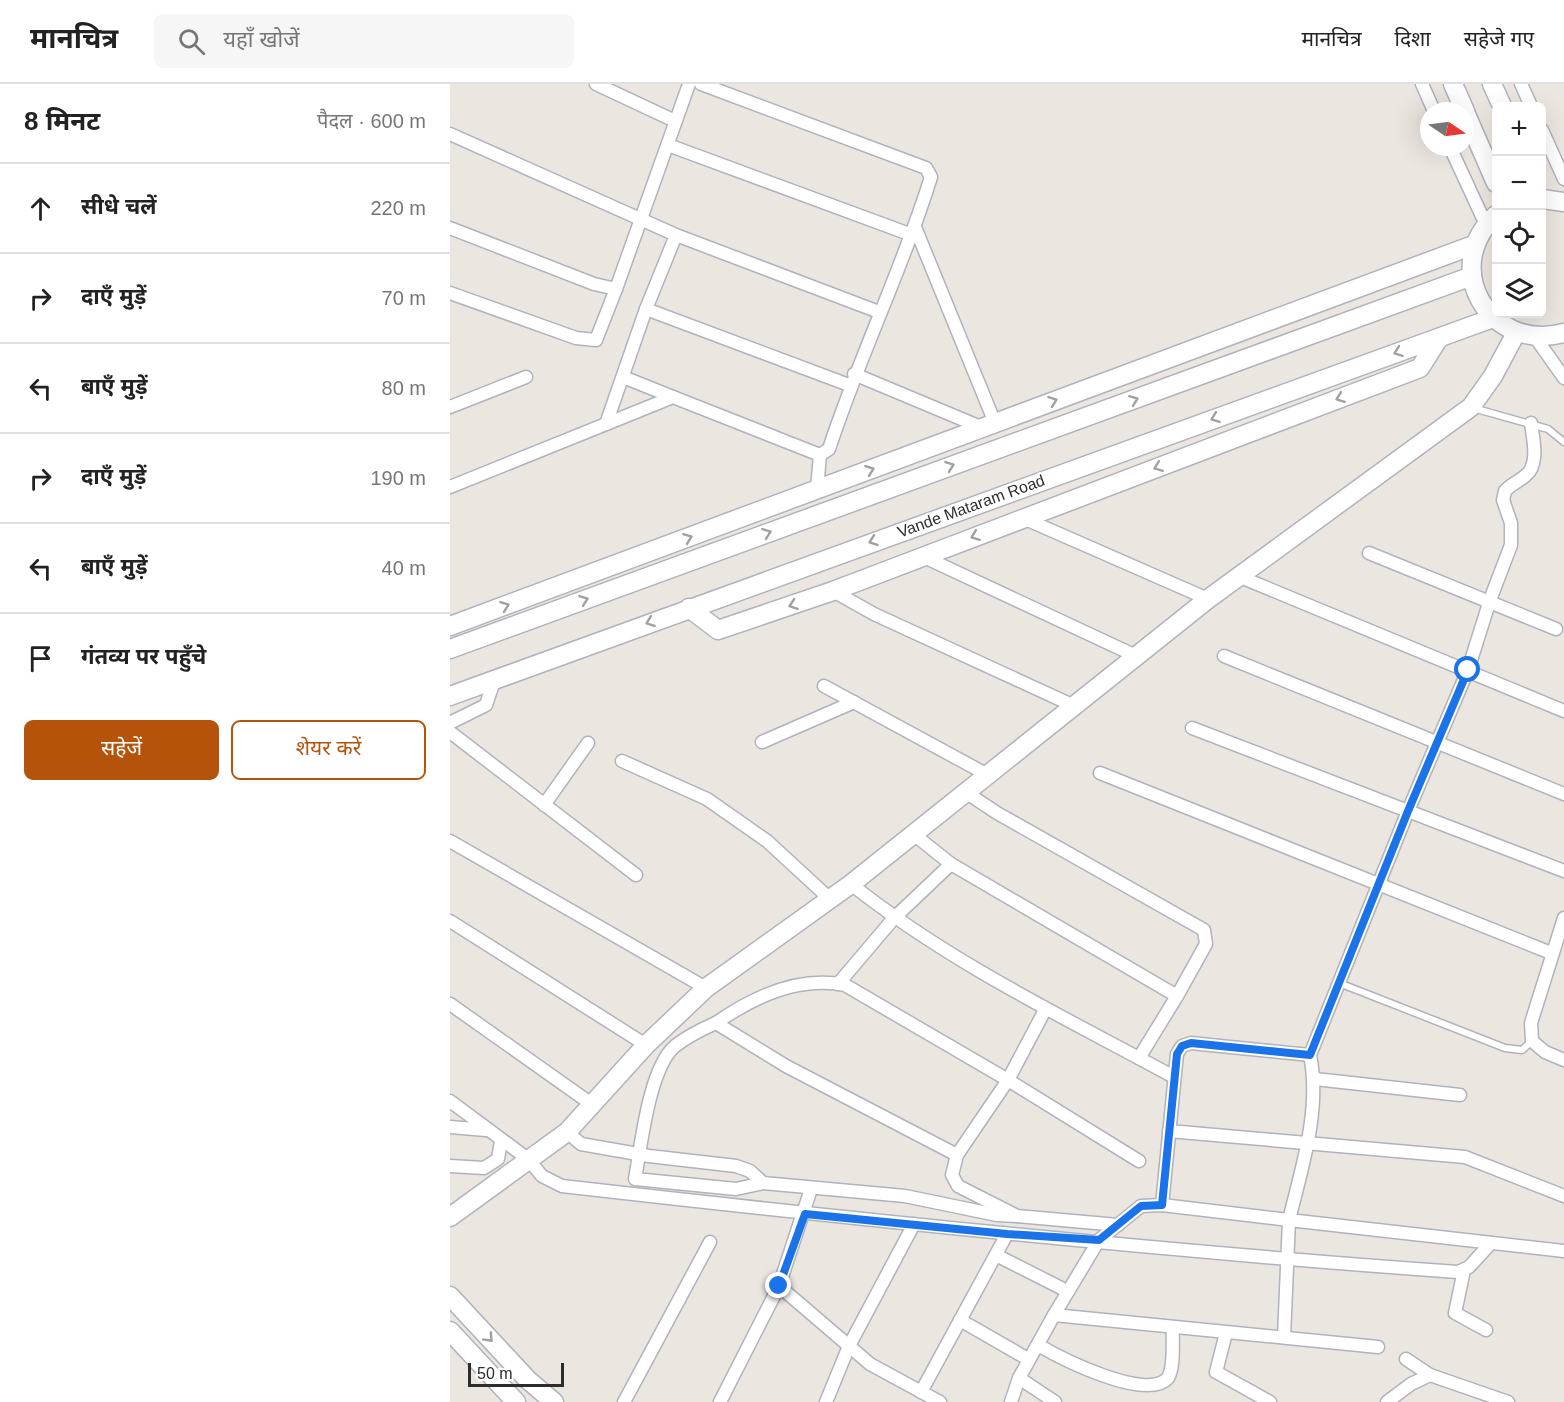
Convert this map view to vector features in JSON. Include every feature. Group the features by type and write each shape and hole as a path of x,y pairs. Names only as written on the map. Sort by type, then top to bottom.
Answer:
{"street":[{"path":"596,84 675,121"},
{"path":"450,294 576,338 596,340 643,218 689,84"},
{"path":"701,84 926,168 931,177 914,231 851,380 829,449 820,455"},
{"path":"1422,84 1430,102"},
{"path":"1453,84 1461,102"},
{"path":"1492,84 1500,102"},
{"path":"1521,84 1529,102"},
{"path":"1474,131 1492,172"},
{"path":"450,134 643,218 676,235 879,312"},
{"path":"1546,139 1564,179"},
{"path":"668,145 914,231 989,425"},
{"path":"1455,156 1492,221 1476,244 1472,276 1479,299 1492,317"},
{"path":"450,228 594,284 616,290"},
{"path":"606,423 646,309 676,235"},
{"path":"450,626 1476,244"},
{"path":"450,649 1472,276"},
{"path":"646,309 989,425"},
{"path":"1493,318 1516,333 1545,338 1564,333"},
{"name":"Vande Mataram Road","path":"450,696 1493,318"},
{"path":"450,1217 567,1132 646,1045 706,988 851,884 1072,705 1238,576 1471,407 1493,376 1516,333"},
{"path":"1535,337 1564,378"},
{"path":"688,608 718,630 833,591 1420,369 1439,338"},
{"path":"450,407 526,377"},
{"path":"623,377 820,455"},
{"path":"450,487 673,397"},
{"path":"1284,1337 1289,1220 1307,1143 1315,1079 1310,1055 1408,811 1468,670 1490,600 1511,545 1511,522 1503,500 1505,491 1527,475 1532,468 1534,448 1531,423"},
{"path":"817,489 820,455"},
{"path":"1023,518 1208,599"},
{"path":"1369,553 1557,629"},
{"path":"922,556 1136,656"},
{"path":"1238,576 1564,711"},
{"path":"833,591 874,614 1072,705"},
{"path":"1224,656 1564,794"},
{"path":"450,723 486,705 494,681"},
{"path":"824,686 986,774"},
{"path":"762,742 854,702"},
{"path":"1192,728 1564,871"},
{"path":"450,732 636,875"},
{"path":"544,805 588,743"},
{"path":"622,761 707,799 767,841 830,899"},
{"path":"1100,773 1551,953"},
{"path":"964,791 997,813 1204,930 1206,944 1138,1058"},
{"path":"912,833 951,864 1177,996"},
{"path":"450,841 706,988"},
{"path":"838,984 894,918 951,864"},
{"path":"851,884 894,918 1045,1010 1174,1077"},
{"path":"1564,918 1561,935 1551,953 1531,1023 1532,1041 1545,1052 1564,1060"},
{"path":"450,921 646,1045"},
{"path":"1118,1225 997,1215 905,1196 763,1183 736,1189 635,1179 650,1097 674,1047 694,1033 716,1023 742,1005 784,989 811,983 838,984 1008,1080 1138,1161"},
{"path":"450,1004 593,1106"},
{"path":"1017,1216 958,1186 952,1175 957,1155 1008,1080 1045,1010"},
{"path":"716,1023 786,1066 957,1155"},
{"path":"1162,1205 1174,1077 1177,1054 1182,1046 1191,1043 1310,1055"},
{"path":"1315,1079 1460,1095"},
{"path":"450,1101 528,1160 542,1176 562,1186 1007,1234 1099,1240 1287,1260 1464,1270"},
{"path":"450,1127 486,1130"},
{"path":"1169,1131 1465,1157 1564,1196"},
{"path":"567,1132 581,1144 736,1166 750,1171 763,1183"},
{"path":"450,1166 484,1168 498,1159 501,1141"},
{"path":"720,1402 779,1286 812,1189"},
{"path":"1011,1402 1028,1359 1099,1240 1141,1206 1162,1205 1564,1251"},
{"path":"826,1402 849,1346 914,1224"},
{"path":"921,1392 1007,1234"},
{"path":"624,1402 710,1242"},
{"path":"1486,1330 1455,1313 1464,1270 1491,1243"},
{"path":"996,1255 1067,1291"},
{"path":"779,1286 870,1364 940,1402"},
{"path":"450,1296 528,1380 554,1402"},
{"path":"1054,1315 1378,1347"},
{"path":"960,1320 1028,1359"},
{"path":"1038,1345 1102,1381 1130,1389 1153,1390 1162,1387 1169,1376 1173,1328"},
{"path":"450,1331 515,1402 528,1380"},
{"path":"1226,1333 1216,1372 1270,1402"},
{"path":"1406,1359 1430,1375 1508,1402"},
{"path":"1387,1402 1411,1384 1430,1375"},
{"path":"1019,1378 1055,1402"}],"lane":[{"path":"1471,407 1548,429 1564,442"},
{"path":"1339,983 1504,1048 1522,1050 1532,1041"}],"route":[{"path":"779,1286 805,1214 1007,1234 1099,1240 1141,1206 1162,1205 1177,1054 1182,1046 1191,1043 1310,1055 1408,811 1468,670"}]}
